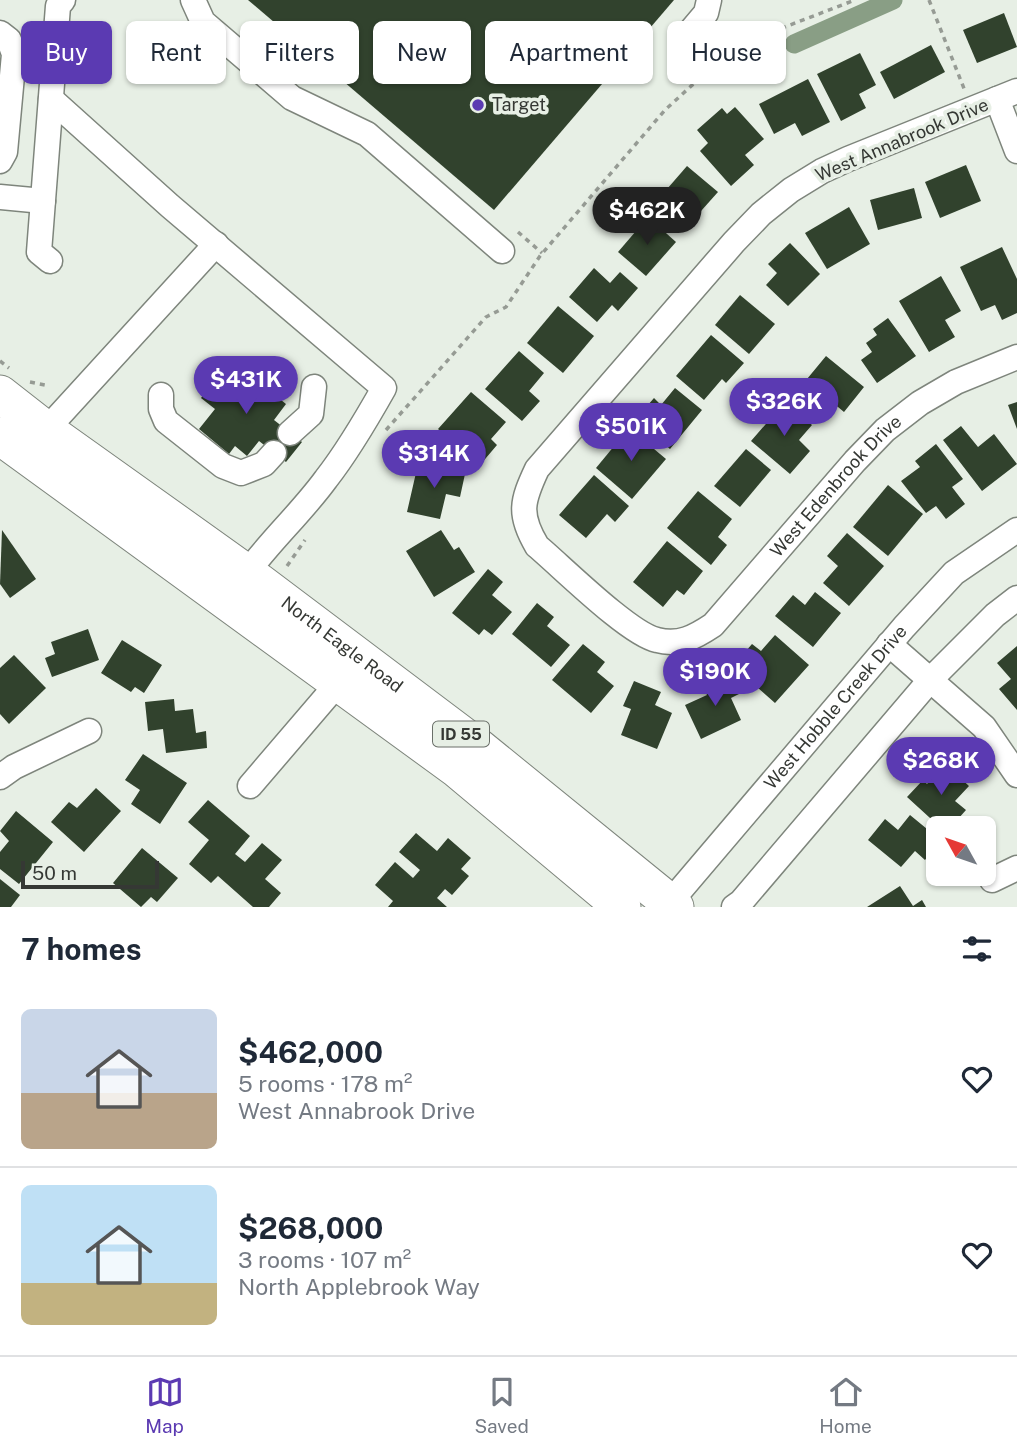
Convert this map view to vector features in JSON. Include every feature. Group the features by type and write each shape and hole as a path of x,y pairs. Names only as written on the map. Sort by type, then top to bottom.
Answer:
{"highway":[{"name":"North Eagle Road","path":"0,394 478,747 670,906"},
{"name":"North Eagle Road","path":"0,436 457,769 622,907"}],"street":[{"path":"193,0 203,22 292,98 367,134 502,251"},
{"path":"699,21 706,13 709,0"},
{"path":"50,261 39,252 51,99 52,2"},
{"path":"0,33 9,40 14,54 5,152 0,160"},
{"path":"1007,95 1017,150"},
{"name":"West Annabrook Drive","path":"677,642 656,640 634,629 537,546 528,531 522,511 527,489 537,469 761,214 792,190 848,159 1007,95"},
{"path":"51,99 383,388 355,438 325,482 264,549 246,574"},
{"path":"0,197 43,201"},
{"path":"46,430 216,244"},
{"name":"West Edenbrook Drive","path":"677,642 694,638 713,625 885,430 920,403 956,382 1017,357"},
{"path":"290,433 311,414 314,387"},
{"path":"161,396 161,409 166,421 223,466 241,473 264,464 274,453"},
{"name":"West Hobble Creek Drive","path":"670,906 889,644 954,573 1017,530"},
{"path":"734,907 931,679 995,615 1017,598"},
{"path":"889,644 984,727 1017,775"},
{"path":"250,786 339,682"},
{"path":"0,777 14,767 89,731"},
{"path":"996,878 1017,868"}],"path":[{"path":"385,430 486,317 506,307 542,253 666,110 713,65 764,34 855,0"},
{"path":"929,0 965,93"},
{"path":"518,232 542,253"},
{"path":"287,566 308,535"}],"building":[{"path":"248,0 674,0 653,24 653,21 485,21 485,84 602,84 494,210 346,84 359,84 359,21 273,21"},
{"path":"1004,13 1017,47 977,63 963,30"},
{"path":"931,45 945,72 894,99 880,72"},
{"path":"860,53 876,85 859,94 866,108 841,121 817,74"},
{"path":"808,79 830,122 802,136 795,123 774,134 759,104"},
{"path":"735,107 764,139 745,155 754,165 731,186 700,151 708,143 697,130 722,108 727,114"},
{"path":"966,165 981,201 940,218 925,182"},
{"path":"687,166 718,192 684,230 654,204"},
{"path":"914,188 922,218 878,230 870,200"},
{"path":"849,207 870,244 827,269 805,233"},
{"path":"648,217 676,242 646,276 618,252"},
{"path":"790,243 820,274 788,306 766,285 777,273 768,264"},
{"path":"1002,247 1017,279 1017,313 1002,320 995,305 981,311 960,267"},
{"path":"594,268 610,283 620,272 638,288 618,311 612,305 597,322 569,297"},
{"path":"941,276 961,311 945,320 955,337 929,352 899,301"},
{"path":"740,295 775,324 749,354 715,325"},
{"path":"558,306 594,336 563,373 527,343"},
{"path":"888,318 916,356 877,383 861,360 872,352 866,343 877,335 873,329"},
{"path":"711,335 744,363 726,383 722,379 704,400 676,376"},
{"path":"519,351 544,373 529,391 540,401 522,421 485,389"},
{"path":"826,356 864,387 844,412 832,402 819,418 793,396"},
{"path":"240,367 286,404 274,420 302,442 286,462 259,441 247,456 235,446 229,454 199,429 215,409 201,398 224,368 233,375"},
{"path":"675,388 702,410 670,449 635,420 654,398 661,405"},
{"path":"471,392 506,422 491,439 497,445 480,465 438,429"},
{"path":"785,402 812,425 799,440 810,451 790,474 751,441"},
{"path":"1017,402 1017,429 1008,405"},
{"path":"961,426 978,447 994,434 1017,464 982,491 943,440"},
{"path":"629,428 666,459 632,499 596,468"},
{"path":"936,444 963,479 952,487 965,504 946,519 936,506 926,513 901,481 920,467 915,461"},
{"path":"746,449 771,470 740,507 714,486"},
{"path":"418,464 465,474 460,497 446,494 440,519 407,512"},
{"path":"594,475 629,506 615,522 607,514 586,538 559,515"},
{"path":"888,485 923,514 888,556 853,527"},
{"path":"698,491 732,519 718,537 727,545 711,565 667,528"},
{"path":"2,530 36,579 10,598 0,584"},
{"path":"441,530 454,550 459,547 475,572 434,597 406,551"},
{"path":"847,533 884,566 849,606 823,583 838,566 827,556"},
{"path":"667,541 703,571 684,595 677,590 663,607 633,582"},
{"path":"488,569 503,582 492,595 512,612 492,635 484,629 479,635 452,613"},
{"path":"815,592 841,613 813,647 775,616 793,595 805,605"},
{"path":"537,603 554,617 547,626 570,645 551,667 512,634"},
{"path":"88,629 99,660 52,677 45,658 55,654 51,642"},
{"path":"775,635 809,665 775,703 733,666 752,644 761,651"},
{"path":"122,640 162,665 144,693 135,687 131,692 101,673"},
{"path":"583,644 605,662 597,672 614,686 591,713 552,680"},
{"path":"1017,646 1017,710 999,689 1011,679 997,663"},
{"path":"14,655 46,688 9,724 0,714 0,668"},
{"path":"730,675 739,694 731,698 741,720 701,739 685,705 707,695 703,688"},
{"path":"634,681 661,692 655,705 672,713 657,749 621,735 631,709 623,706"},
{"path":"174,699 175,711 193,709 196,733 206,731 207,748 166,753 163,729 148,731 145,702"},
{"path":"143,754 187,783 160,824 131,804 140,790 125,780"},
{"path":"945,764 969,786 955,801 966,810 961,816 928,816 907,797 923,780 927,784"},
{"path":"96,788 121,811 84,852 51,822 69,802 77,808"},
{"path":"208,800 250,836 235,854 245,862 262,843 282,860 265,879 281,893 269,907 253,907 218,876 211,883 189,864 209,840 188,822"},
{"path":"16,811 53,842 19,884 0,869 0,852 9,841 0,831"},
{"path":"910,815 926,828 925,860 915,851 901,867 868,840 885,819 898,830"},
{"path":"416,833 437,851 448,838 471,858 461,869 469,876 452,895 445,889 437,898 447,907 388,907 393,901 375,885 395,862 413,878 420,870 399,852"},
{"path":"142,848 178,878 157,902 151,897 141,907 113,883"},
{"path":"0,879 20,895 11,907 0,907"},
{"path":"900,886 913,906 922,900 926,907 867,907"}],"waterway":[{"path":"794,44 893,0"}],"place":[{"name":"Target","path":"478,105"}]}
